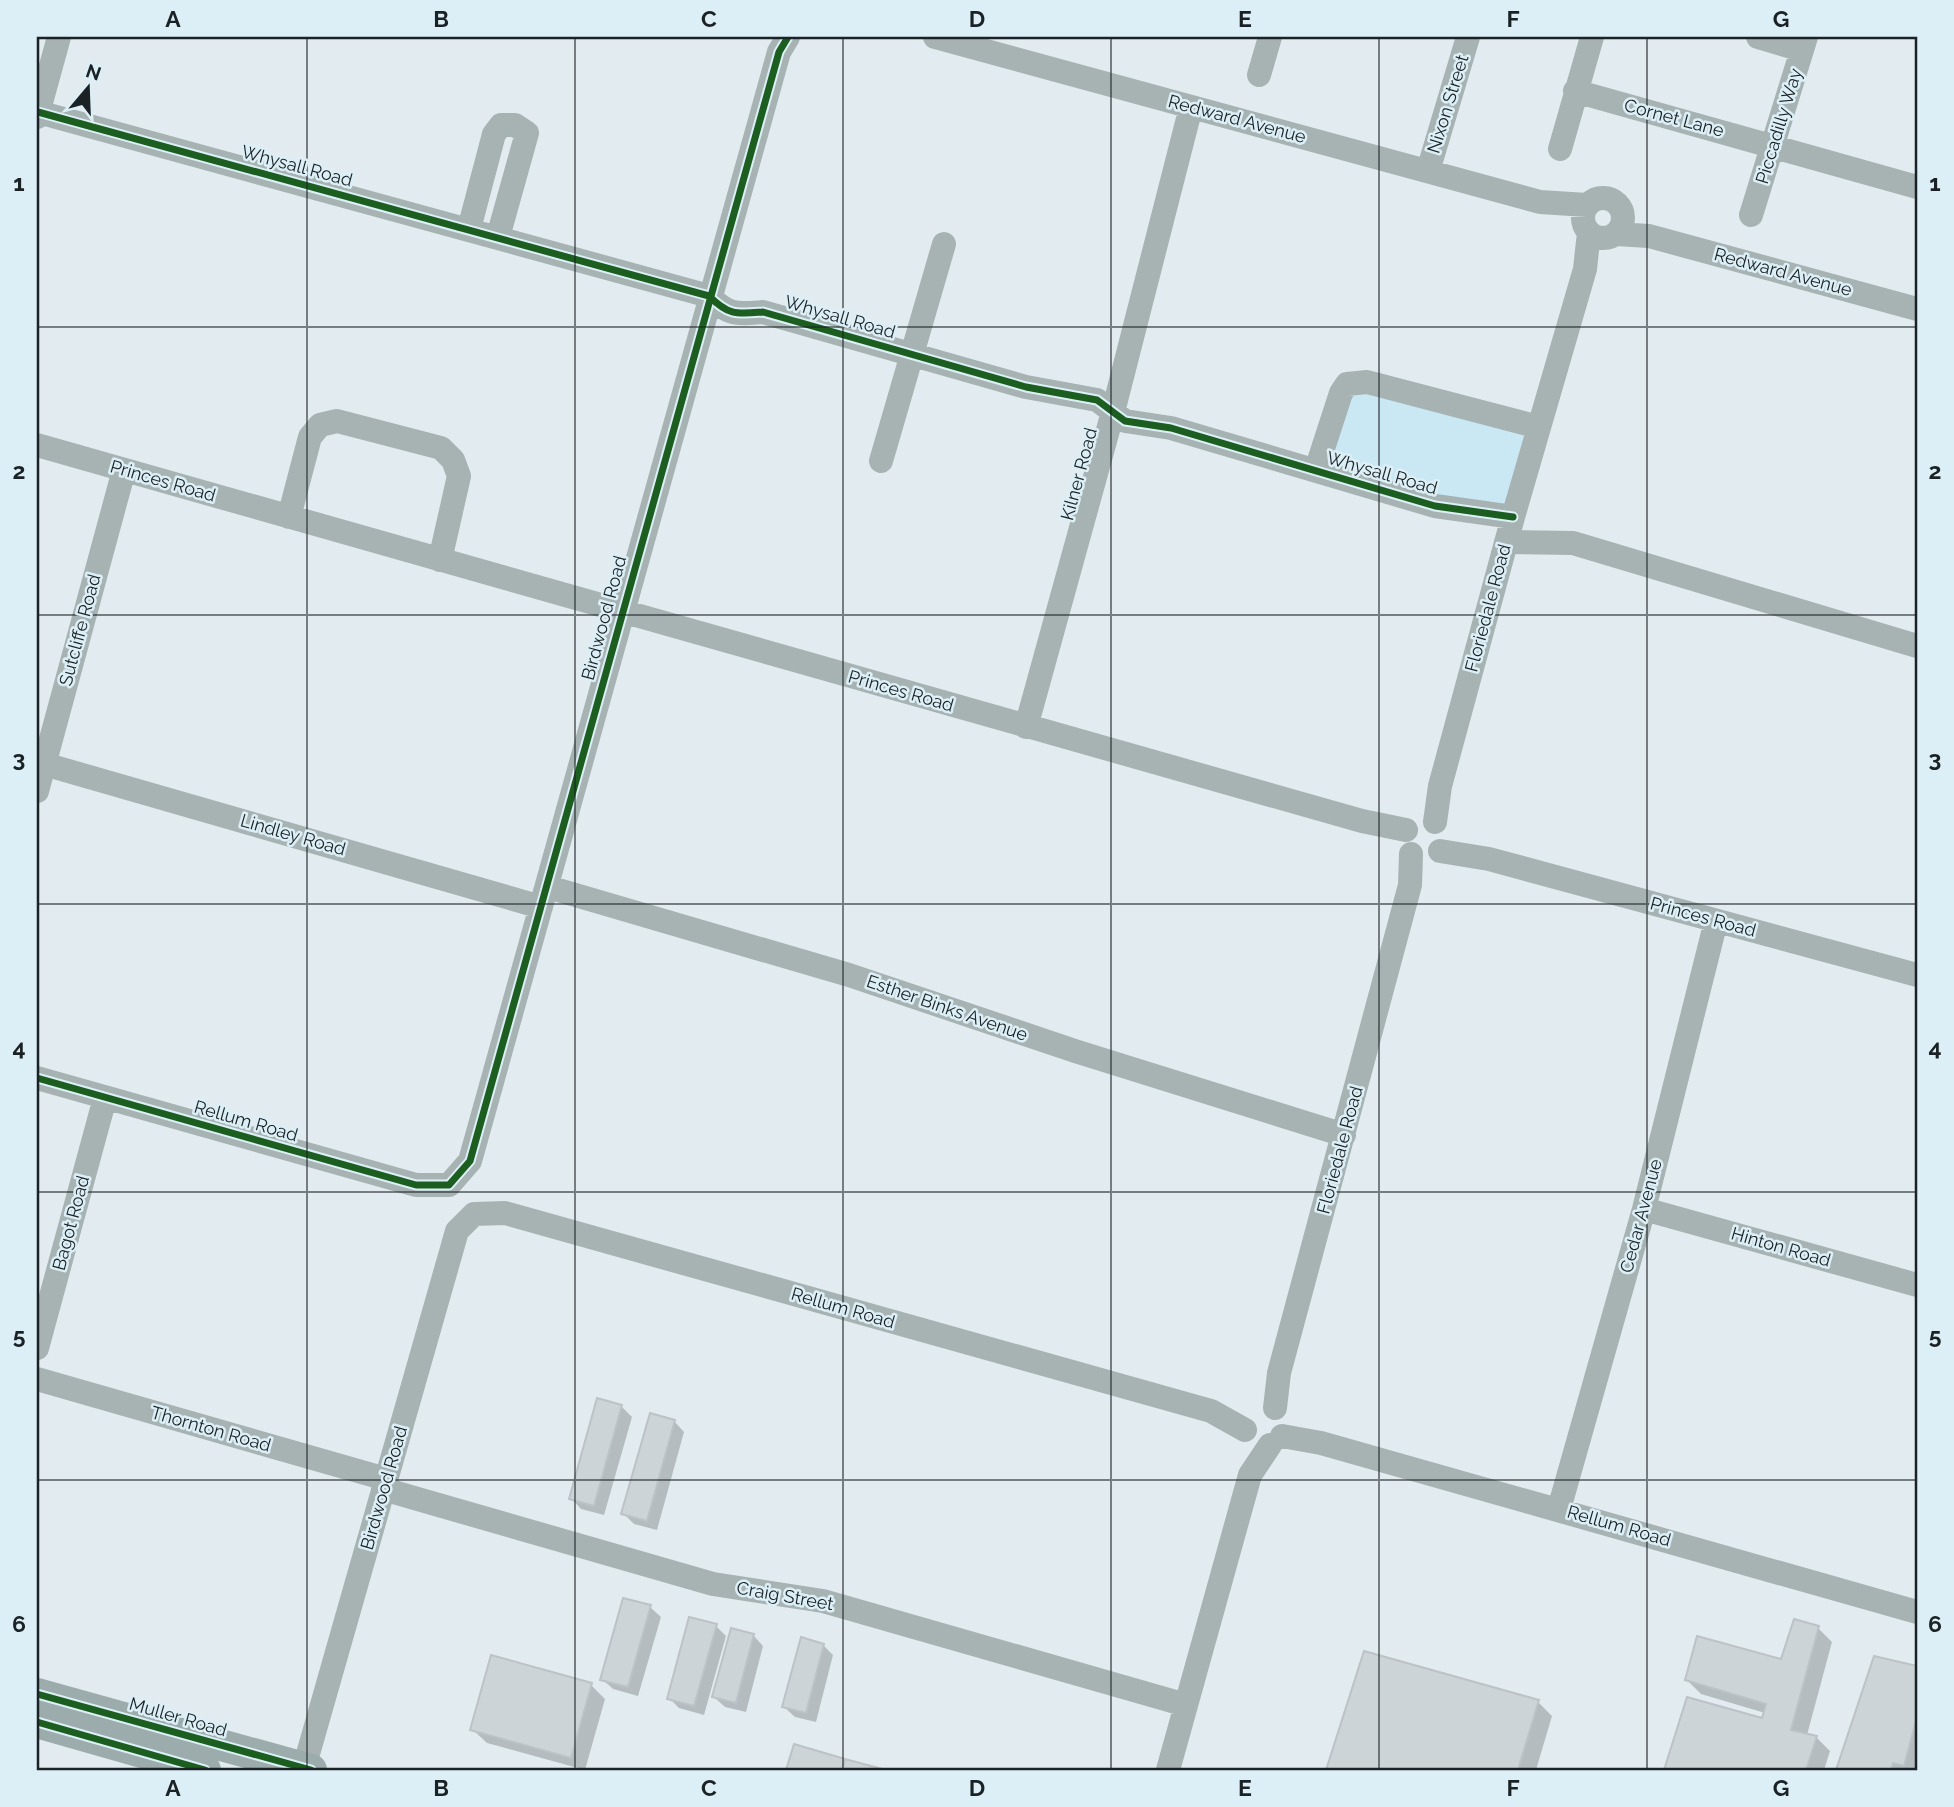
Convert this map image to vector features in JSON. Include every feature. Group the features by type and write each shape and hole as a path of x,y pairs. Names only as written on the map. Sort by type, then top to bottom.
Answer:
{"main road":[{"name":"Muller Road","path":"37,1694 308,1769"},
{"path":"37,1722 205,1770"}],"street":[{"name":"Redward Avenue","path":"935,37 1540,202 1600,224 1917,309"},
{"path":"1259,75 1270,37"},
{"name":"Nixon Street","path":"1428,171 1468,37"},
{"path":"1560,149 1591,37"},
{"path":"1758,37 1804,43"},
{"name":"Birdwood Road","path":"449,1185 470,1161 782,42"},
{"name":"Piccadilly Way","path":"1751,215 1804,43"},
{"path":"37,114 50,45"},
{"name":"Cornet Lane","path":"1575,91 1917,187"},
{"name":"Kilner Road","path":"1026,726 1113,412 1191,107"},
{"name":"Whysall Road","path":"37,114 709,296 723,310 738,314 764,312 1026,387 1097,400 1125,421 1171,428 1435,506 1513,517"},
{"path":"469,229 494,134 500,125 515,125 527,133 498,237"},
{"name":"Floriedale Road","path":"1168,1770 1279,1373 1410,885 1440,786 1513,517 1600,224"},
{"name":"Whysall Road","path":"881,461 944,244"},
{"name":"Whysall Road","path":"1316,470 1341,393 1347,384 1367,382 1539,427"},
{"path":"289,517 310,437 320,425 337,421 441,448 453,460 459,476 440,560"},
{"name":"Princes Road","path":"37,445 1489,859 1917,975"},
{"name":"Sutcliffe Road","path":"37,791 124,470"},
{"path":"1506,542 1573,543 1917,646"},
{"name":"Lindley Road","path":"44,764 544,897"},
{"name":"Esther Binks Avenue","path":"544,897 849,975 1075,1051 1344,1135"},
{"name":"Cedar Avenue","path":"1559,1509 1644,1209 1716,920"},
{"name":"Rellum Road","path":"37,1078 416,1185 449,1185"},
{"name":"Bagot Road","path":"37,1348 105,1098"},
{"name":"Hinton Road","path":"1644,1209 1917,1285"},
{"name":"Rellum Road","path":"474,1214 505,1213 1265,1424 1321,1443 1917,1612"},
{"name":"Birdwood Road","path":"308,1769 320,1713 457,1231 474,1214"},
{"name":"Thornton Road","path":"37,1379 385,1484"},
{"name":"Craig Street","path":"385,1484 713,1584 823,1601 1186,1705"}],"shaded area":[{"path":"1347,384 1539,427 1513,517 1316,470"}],"building":[{"path":"597,1398 622,1405 594,1506 569,1499"},
{"path":"650,1413 675,1420 647,1521 621,1514"},
{"path":"623,1598 651,1605 628,1687 600,1680"},
{"path":"689,1617 717,1624 694,1706 667,1699"},
{"path":"1794,1619 1819,1626 1791,1730 1817,1736 1806,1770 1664,1770 1687,1697 1762,1718 1766,1704 1685,1680 1697,1636 1781,1659"},
{"path":"731,1628 754,1634 736,1703 712,1697"},
{"path":"801,1637 824,1644 806,1713 782,1707"},
{"path":"1364,1651 1539,1700 1518,1770 1326,1770"},
{"path":"491,1655 592,1683 571,1758 470,1730"},
{"path":"1874,1656 1917,1666 1917,1717 1904,1766 1893,1763 1891,1770 1836,1770"},
{"path":"794,1744 845,1759 842,1770 786,1770"},
{"path":"845,1759 886,1770 842,1770"}],"cycle path":[{"path":"37,1078 416,1185 449,1185 470,1161 779,52 788,37"},
{"path":"38,112 709,296 722,307 734,312 763,312 1026,387 1097,400 1125,421 1171,428 1435,506 1513,517"},
{"path":"37,1694 311,1770"},
{"path":"37,1722 205,1770"}]}
